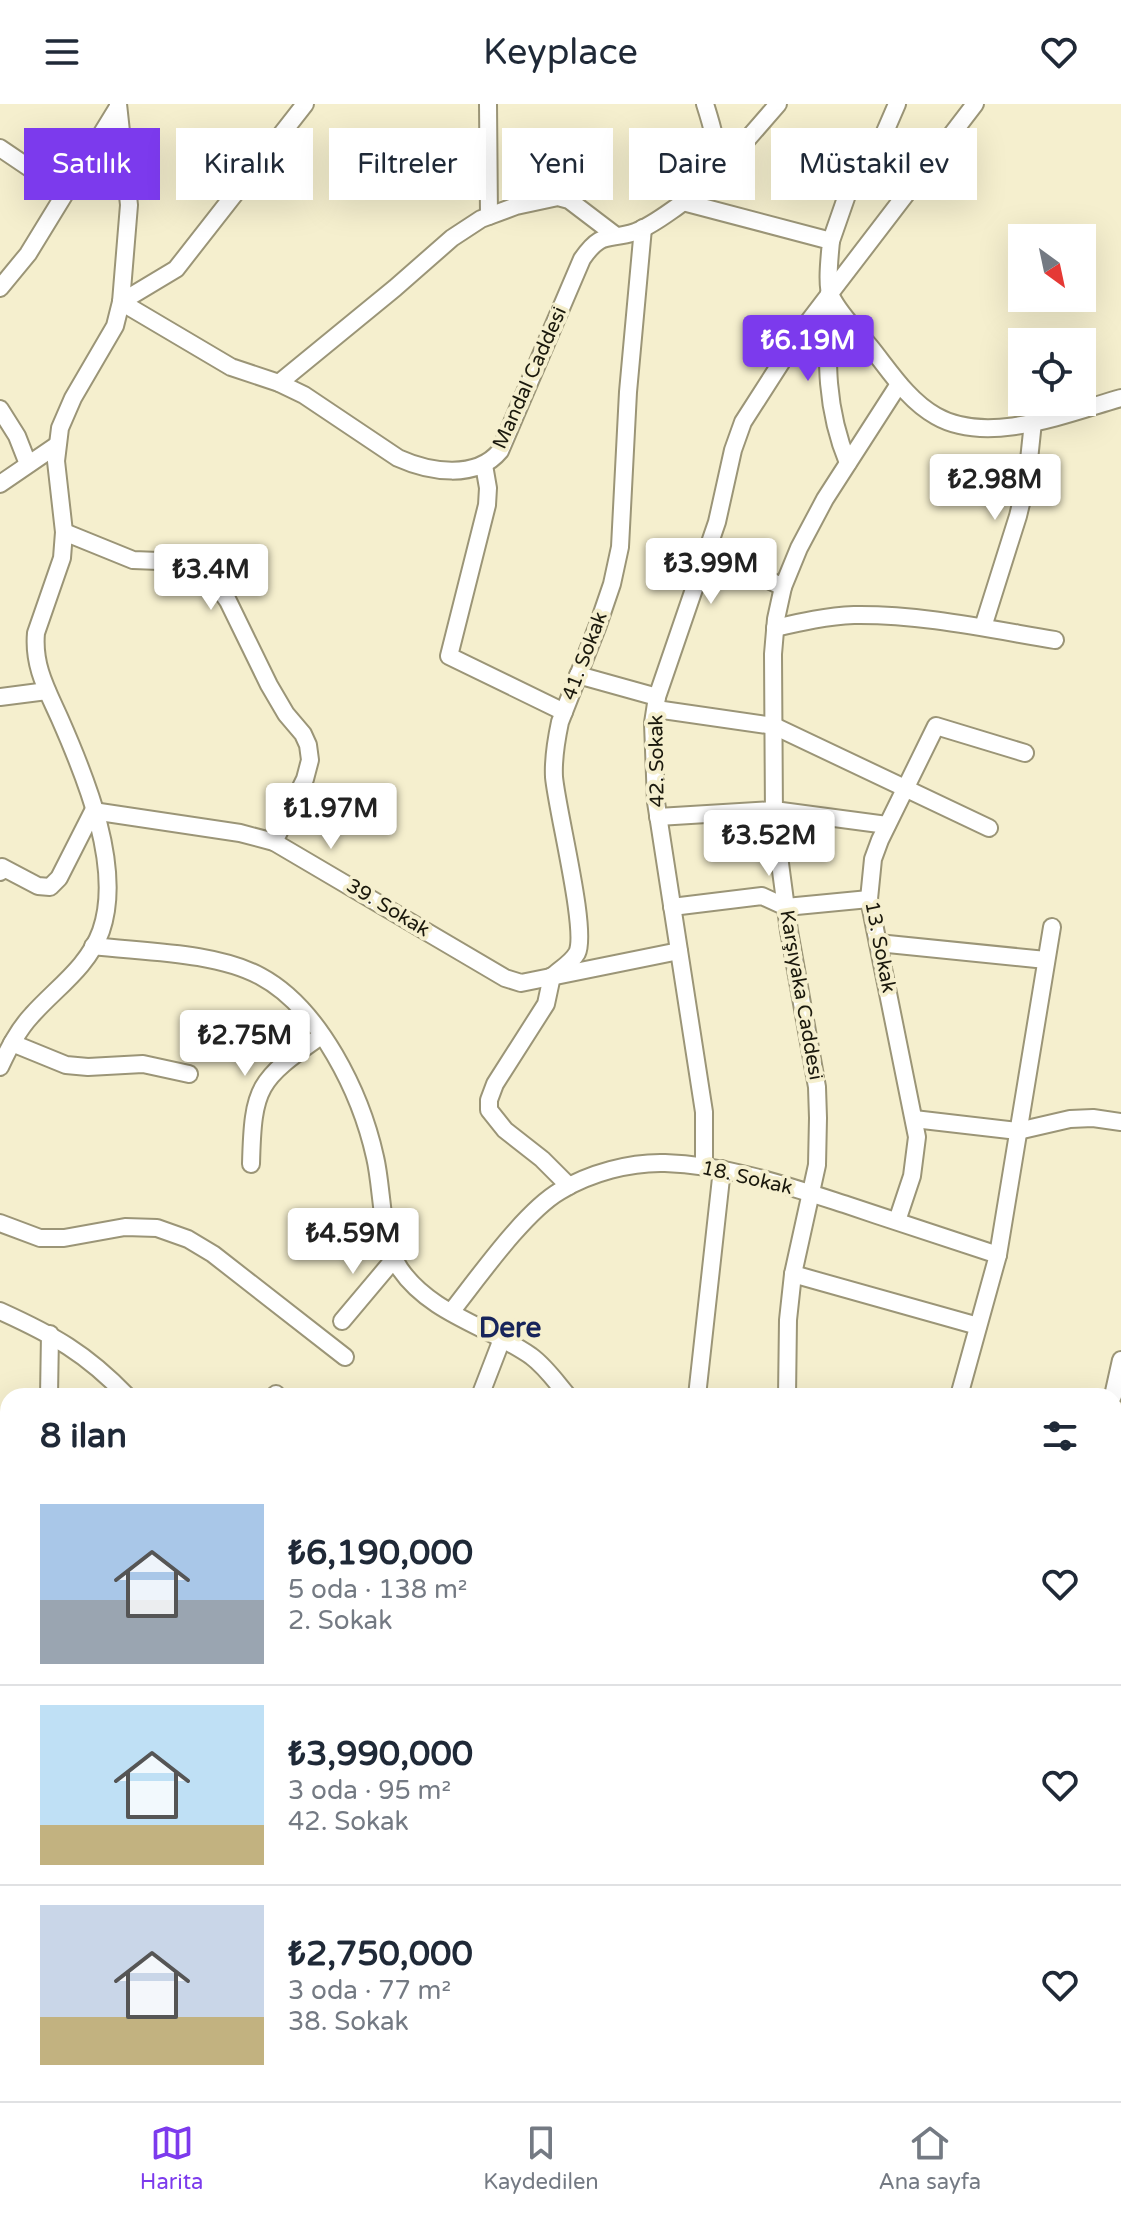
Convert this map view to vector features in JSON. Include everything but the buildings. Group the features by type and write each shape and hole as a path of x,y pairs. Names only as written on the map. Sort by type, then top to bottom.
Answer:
{"street":[{"path":"121,302 176,269 305,104"},
{"path":"488,104 489,216"},
{"path":"705,104 712,128"},
{"name":"Mandal Caddesi","path":"755,130 778,104"},
{"path":"848,463 837,437 826,368 831,241 855,172 868,171 897,104"},
{"name":"42. Sokak","path":"704,1167 704,1112 658,817 653,762 656,703 717,522 733,450 743,422 777,367 829,294 975,104"},
{"path":"1,1062 33,1013 79,969 93,946 106,914 109,891 109,874 77,760 37,663 36,633 62,558 64,532 57,445 60,428 73,398 115,326 121,302 129,205 118,106"},
{"path":"104,128 118,106"},
{"path":"0,148 24,164"},
{"path":"279,383 464,228 489,216 530,202 558,197 569,200 615,235"},
{"path":"0,288 28,254 60,200"},
{"name":"Mandal Caddesi","path":"121,302 231,367 304,395 398,458 413,465 470,469 484,465 500,451 582,259 597,241 643,228 686,200"},
{"path":"683,202 831,241"},
{"name":"41. Sokak","path":"552,976 577,953 580,928 554,775 554,746 612,584 620,547 628,392 643,228"},
{"path":"829,294 899,384 927,410 955,425 1008,427 1121,398"},
{"name":"Karşıyaka Caddesi","path":"787,1388 788,1320 793,1274 817,1165 817,1087 786,907 774,810 775,628 783,587 799,548 825,499 899,384"},
{"path":"0,409 17,436 28,464"},
{"path":"983,627 1018,516 1027,479 1033,422"},
{"path":"0,484 57,445"},
{"path":"484,465 487,505 449,656 564,712"},
{"path":"64,532 133,560 185,562 213,580 228,601 269,685 286,714 303,734 310,760 305,779 274,842"},
{"path":"708,551 783,587"},
{"path":"775,628 814,619 853,615 983,627 1055,640"},
{"path":"578,675 656,703 774,726 989,828"},
{"path":"0,697 47,691"},
{"name":"13. Sokak","path":"897,1221 912,1176 917,1137 869,899 873,859 904,787 936,726 1025,753"},
{"path":"658,817 774,810 887,825"},
{"path":"0,872 2,867 38,886 50,887 59,878 93,811"},
{"name":"39. Sokak","path":"93,811 240,833 274,842 505,978 521,983 679,951"},
{"path":"672,907 762,896 786,907 869,899"},
{"path":"961,1388 998,1255 1052,927"},
{"path":"878,943 1046,960"},
{"path":"93,946 210,960 260,976 282,992 321,1036 358,1099 369,1130 381,1204 398,1266 422,1293 533,1357 561,1388"},
{"path":"552,976 546,1004 495,1084 489,1110 505,1130 542,1159 569,1186"},
{"path":"251,1164 252,1118 259,1094 277,1067 321,1036"},
{"path":"12,1043 66,1065 143,1064 189,1074"},
{"path":"914,1119 1018,1131 1070,1119 1121,1122"},
{"name":"18. Sokak","path":"451,1312 529,1218 552,1197 592,1176 663,1163 722,1169 811,1193 998,1255"},
{"path":"698,1388 722,1169"},
{"path":"0,1223 40,1238 64,1238 125,1227 157,1228 188,1239 213,1254 345,1357"},
{"path":"342,1321 395,1258"},
{"path":"793,1274 978,1326"},
{"path":"0,1311 78,1350 118,1388"},
{"path":"49,1388 50,1334"},
{"path":"483,1388 502,1339"},
{"path":"1115,1388 1121,1360"}],"district":[{"name":"Dere","path":"510,1328"}]}
